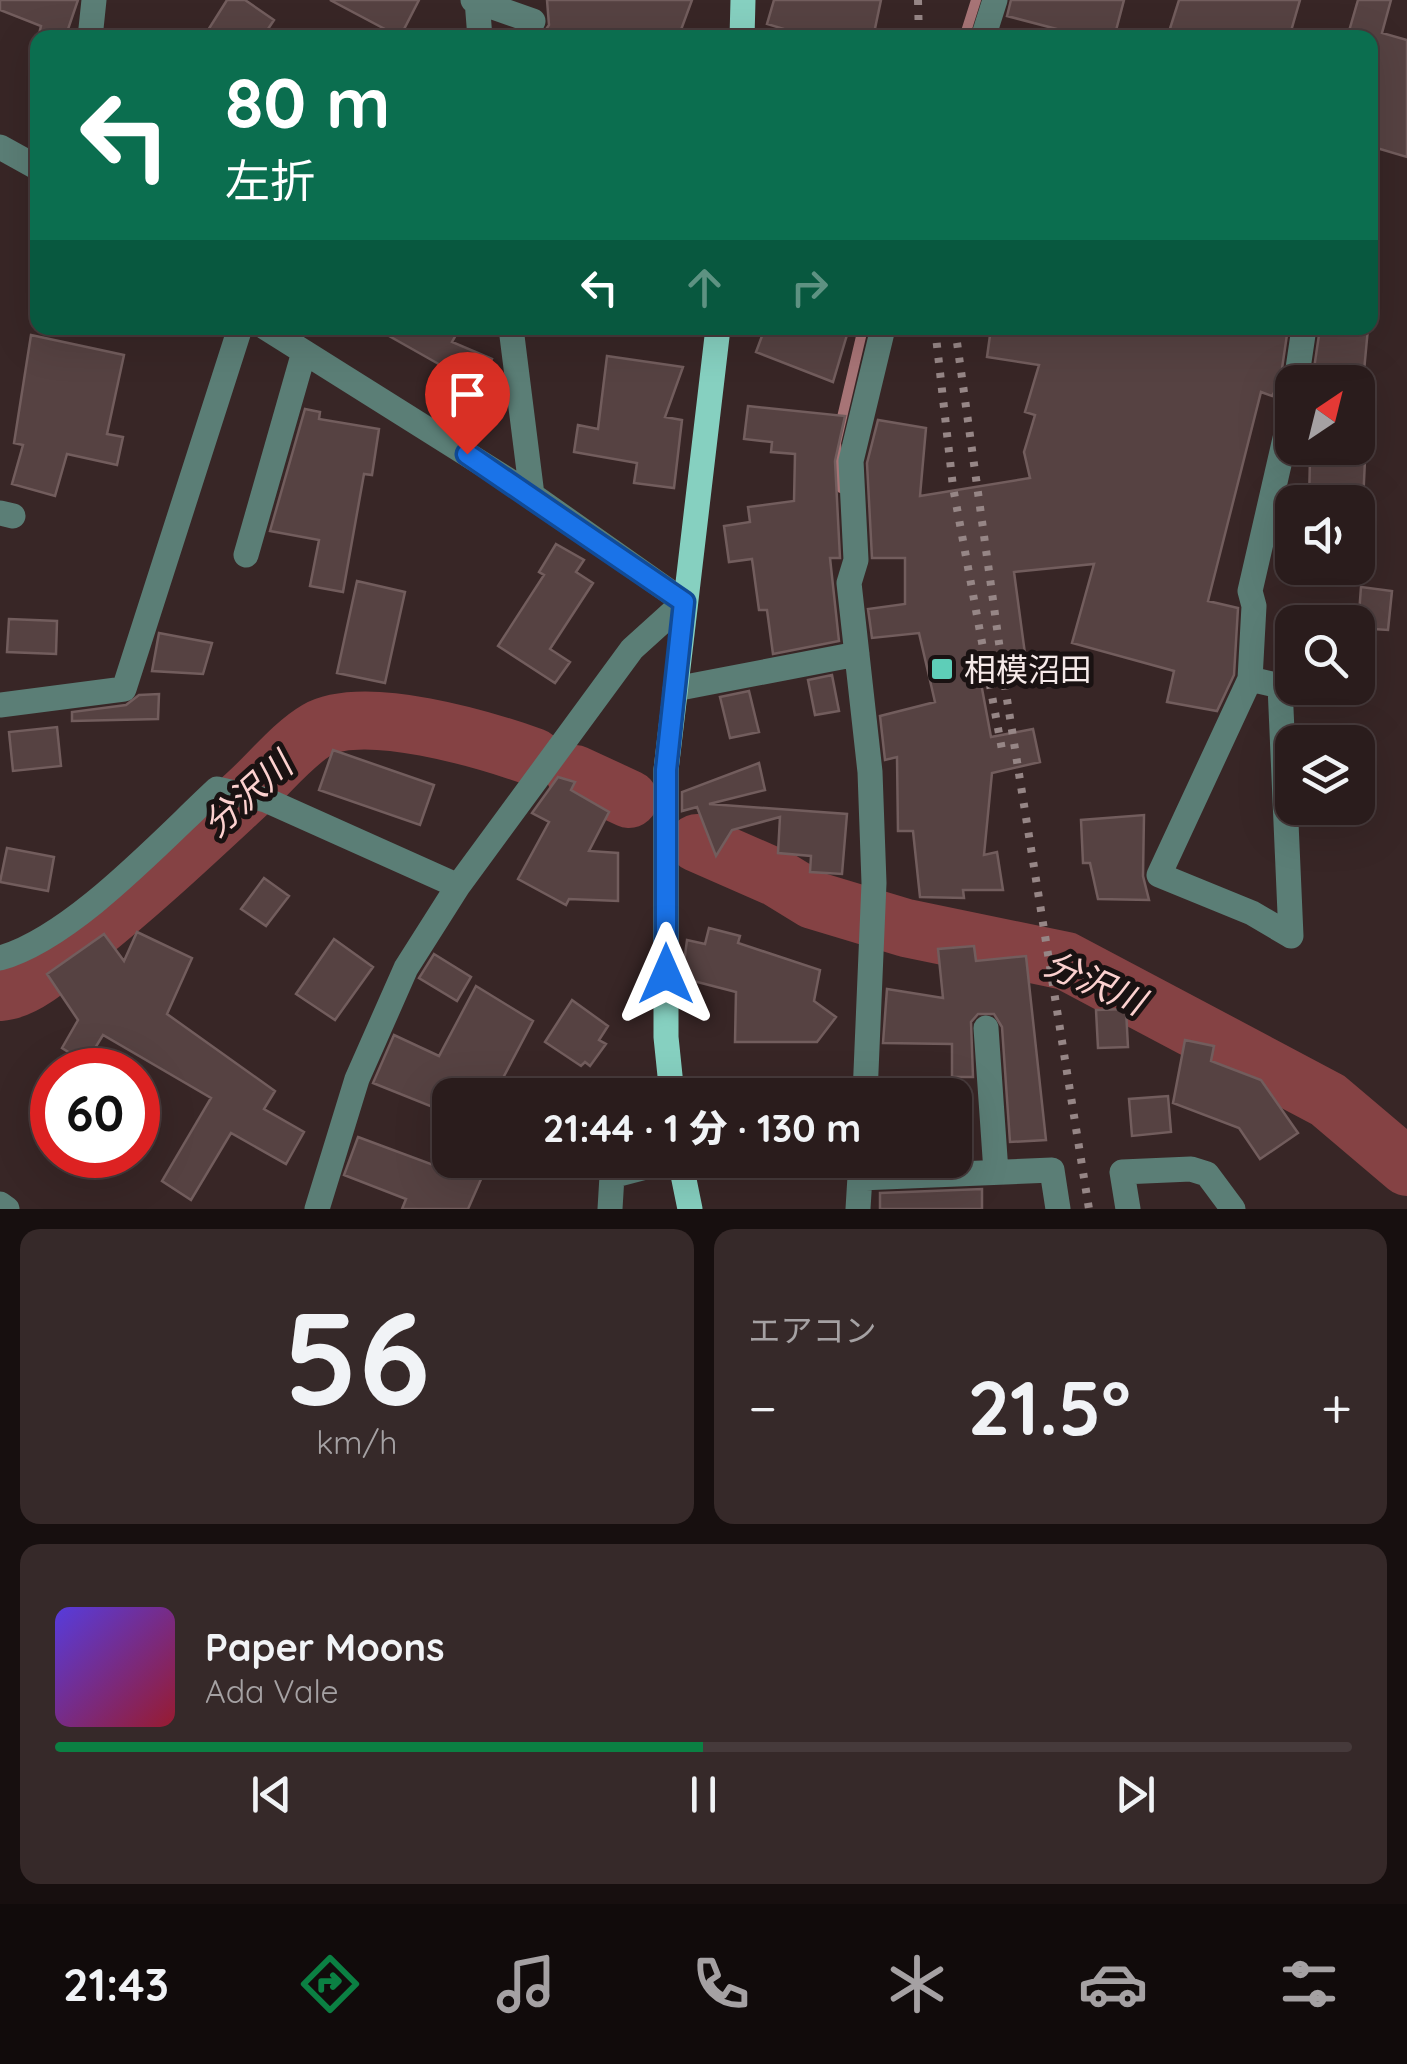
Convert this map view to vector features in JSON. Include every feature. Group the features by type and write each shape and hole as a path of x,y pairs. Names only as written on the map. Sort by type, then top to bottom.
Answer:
{"main road":[{"path":"742,30 743,0"},
{"path":"670,1078 666,1038 666,770 717,335"},
{"path":"682,1178 690,1209"}],"street":[{"path":"91,30 94,0"},
{"path":"479,30 476,0 534,22"},
{"path":"986,30 995,0"},
{"path":"0,146 30,163"},
{"path":"0,705 124,689 238,335"},
{"path":"277,335 532,495 684,602 632,649 458,886 406,968 358,1078 316,1209"},
{"path":"512,335 532,495"},
{"path":"866,1078 875,904 870,772 849,583 856,560 850,461 881,335"},
{"path":"1299,365 1303,335"},
{"path":"246,555 304,352"},
{"path":"1250,678 1280,686 1291,936 1252,913 1159,875 1250,678 1254,606 1250,591 1279,465"},
{"path":"675,690 857,654"},
{"path":"0,958 25,952 106,891 217,789 266,800 458,886"},
{"path":"986,1028 996,1172"},
{"path":"1128,1209 1122,1172 1192,1169 1207,1174 1232,1209"},
{"path":"972,1171 1052,1170 1058,1209"},
{"path":"610,1209 612,1178"},
{"path":"858,1209 860,1178"},
{"path":"0,1204 7,1209"}],"building":[{"path":"0,0 78,0 68,30 40,30 41,26 0,10"},
{"path":"227,0 245,0 274,20 267,30 208,30"},
{"path":"330,0 419,0 404,30 387,30"},
{"path":"547,0 692,0 681,30 546,30 549,25"},
{"path":"774,0 881,0 875,30 787,30 767,24"},
{"path":"1011,0 1124,0 1116,30 1060,30 1007,16"},
{"path":"1179,0 1300,0 1291,30 1170,30"},
{"path":"1358,0 1391,0 1382,33 1407,40 1407,157 1378,148 1378,30 1349,30"},
{"path":"31,335 124,355 107,434 123,437 117,465 67,454 55,496 12,484 23,445 14,443"},
{"path":"387,335 456,335 452,342 492,359 484,378 502,384 504,399 495,423 440,399 451,371"},
{"path":"762,335 847,335 833,382 756,352"},
{"path":"990,335 1287,335 1283,365 1275,365 1275,391 1272,396 1261,392 1208,601 1238,608 1234,675 1217,711 1167,702 1174,671 1072,643 1094,564 1014,572 1028,676 981,683 991,737 1033,729 1040,762 992,773 984,855 997,852 1003,890 963,890 964,898 920,897 913,831 898,831 897,757 885,760 880,716 935,702 919,633 872,638 868,609 905,604 905,558 872,558 867,463 878,420 926,428 920,496 1030,478 1024,452 1035,415 1025,412 1039,365 987,357"},
{"path":"1319,335 1367,335 1365,365 1315,365"},
{"path":"607,356 683,367 665,417 682,420 674,488 634,483 637,463 574,452 578,425 598,429"},
{"path":"748,406 845,416 835,461 840,558 830,558 839,641 773,654 767,610 759,610 752,559 729,562 724,526 750,522 748,507 794,501 795,454 771,452 772,442 744,439"},
{"path":"305,409 320,412 319,419 379,429 372,475 364,474 343,592 310,586 319,540 270,531"},
{"path":"1310,465 1365,465 1364,485 1309,485"},
{"path":"556,544 584,560 576,572 593,583 550,649 570,662 555,683 498,646 544,575 539,572"},
{"path":"357,581 405,592 385,683 337,673"},
{"path":"1361,587 1392,591 1388,630 1375,629 1375,605 1360,605"},
{"path":"9,619 57,621 56,654 7,652"},
{"path":"159,633 212,643 203,674 152,671"},
{"path":"832,675 839,711 815,715 808,680"},
{"path":"749,691 759,732 730,738 720,697"},
{"path":"159,694 158,719 72,721 72,712 126,705 139,695"},
{"path":"57,727 61,766 13,771 9,732"},
{"path":"333,750 434,785 420,825 319,790"},
{"path":"759,763 765,790 709,804 847,814 842,874 810,872 811,856 778,853 780,817 732,830 716,856 697,807 682,811 682,792"},
{"path":"558,777 575,782 571,790 609,812 589,851 618,853 618,901 569,899 566,905 518,879 549,822 532,813"},
{"path":"1144,815 1143,876 1149,900 1098,899 1090,863 1083,863 1081,820"},
{"path":"7,848 54,857 48,891 0,882"},
{"path":"264,878 289,896 266,926 241,909"},
{"path":"709,928 740,936 738,943 820,970 814,1001 836,1017 817,1042 735,1042 736,992 682,978 687,940 705,944"},
{"path":"137,932 192,958 167,1014 275,1091 264,1109 304,1132 286,1164 231,1133 191,1200 162,1181 211,1098 160,1068 160,1048 125,1048 103,1035 95,1048 62,1048 78,1020 47,974 104,934 124,961"},
{"path":"334,939 373,967 335,1020 296,994"},
{"path":"974,946 976,961 1026,956 1046,1140 1010,1142 1002,1027 994,1014 978,1014 971,1022 973,1077 952,1077 952,1044 883,1043 887,989 943,998 938,949"},
{"path":"434,954 471,977 457,1001 419,978"},
{"path":"476,986 533,1021 503,1078 432,1078 432,1107 373,1083 394,1035 439,1056"},
{"path":"572,1000 608,1026 599,1040 606,1044 590,1066 585,1062 581,1066 545,1042"},
{"path":"1126,1009 1128,1047 1098,1048 1096,1010"},
{"path":"1185,1040 1214,1046 1211,1061 1261,1080 1298,1133 1260,1159 1239,1128 1173,1103"},
{"path":"1168,1096 1171,1132 1132,1136 1129,1099"},
{"path":"358,1137 432,1165 432,1178 482,1178 468,1209 402,1209 406,1199 344,1175"},
{"path":"982,1189 982,1209 880,1209 880,1193"}],"waterway":[{"path":"967,30 976,0"},
{"path":"841,488 836,443 861,335"},
{"name":"分沢川","path":"0,992 22,985 55,963 317,730 364,720 394,722 457,734 534,757"},
{"name":"分沢川","path":"575,774 629,799"},
{"name":"分沢川","path":"697,843 777,878 813,900 906,928 1066,961 1328,1100 1407,1167"}],"railway":[{"path":"918,0 919,30"},
{"path":"936,335 953,487 1003,755"},
{"path":"956,335 1006,693 1089,1209"}],"place":[{"name":"相模沼田","path":"942,669"}],"route":[{"path":"467,454 684,602 666,770 666,974"}]}
